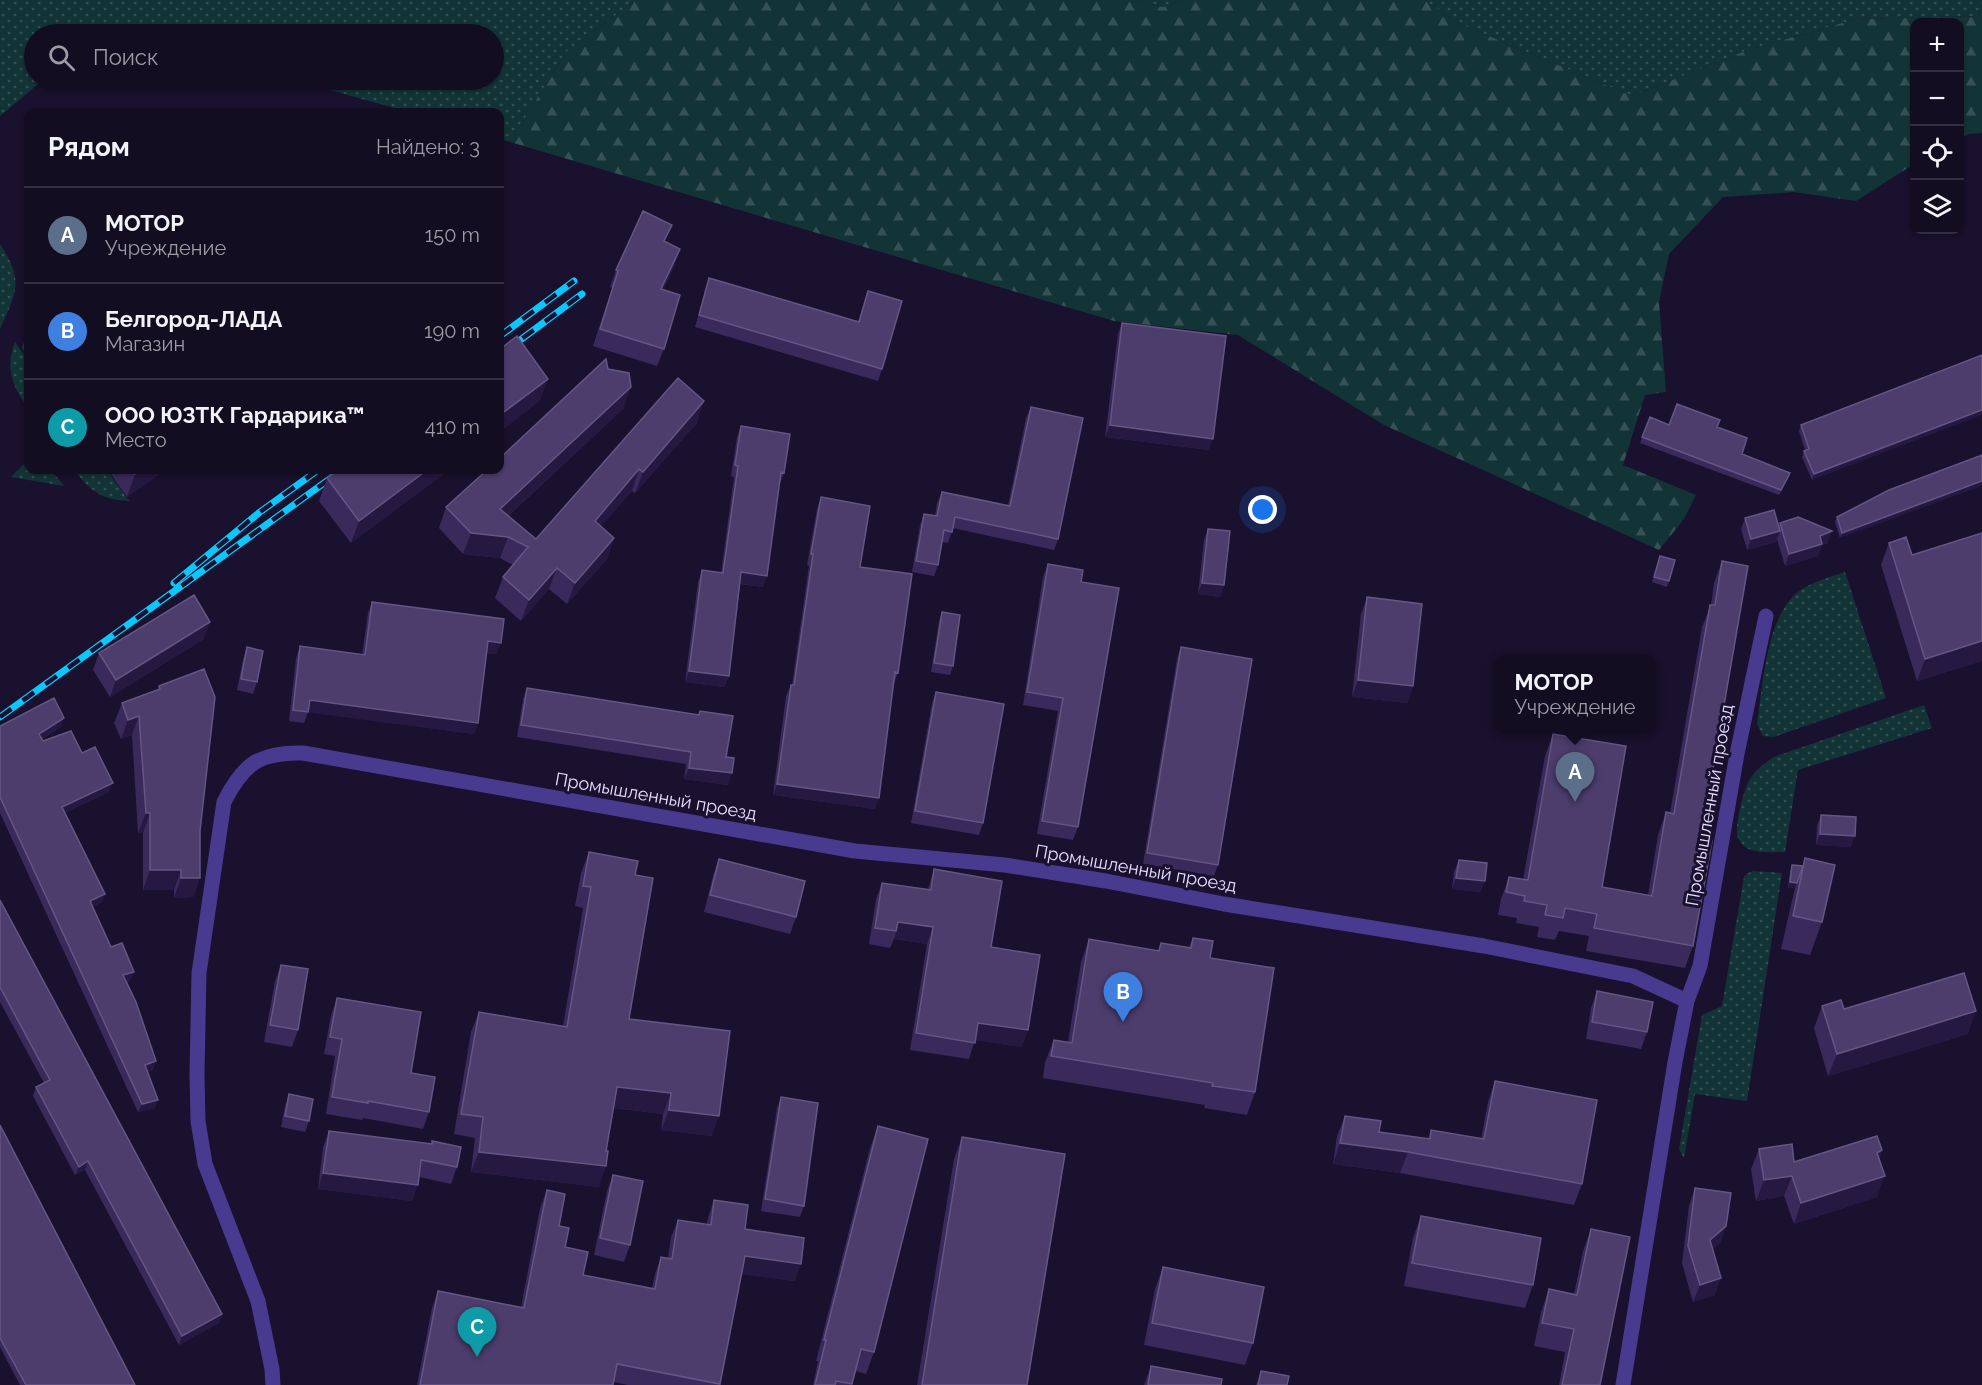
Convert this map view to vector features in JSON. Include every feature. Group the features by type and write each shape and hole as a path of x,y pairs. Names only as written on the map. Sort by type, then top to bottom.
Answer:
{"street":[{"name":"Промышленный проезд","path":"1623,1385 1687,1001 1700,966 1737,754 1766,616"},
{"name":"Промышленный проезд","path":"273,1385 258,1300 206,1164 198,1120 197,1074 199,973 224,802 236,778 256,760 280,752 303,753 855,851 1005,865 1106,881 1224,904 1484,946 1633,976 1687,1001"}],"green space":[{"path":"0,0 636,0 565,53 510,142 504,140 504,108 395,108 330,90 504,90 504,24 24,24 24,90 31,90 0,116"},
{"path":"636,0 1138,0 1163,7 1183,0 1425,0 1458,23 1632,96 1748,50 1856,19 1982,16 1982,133 1964,136 1964,18 1910,18 1910,167 1856,201 1794,192 1723,197 1669,254 1659,302 1666,392 1645,395 1623,465 1696,495 1684,519 1659,550 1384,425 1238,335 1114,321 510,142 565,53"},
{"path":"1138,0 1183,0 1163,7"},
{"path":"1425,0 1982,0 1982,16 1856,19 1748,50 1632,96 1458,23"},
{"path":"0,244 13,267 15,286 11,305 0,329"},
{"path":"15,342 24,354 24,402 14,384 10,369"},
{"path":"24,464 24,474 54,474 64,486 11,477"},
{"path":"77,474 110,474 129,501 111,499 97,493"},
{"path":"1845,572 1886,698 1774,737 1763,736 1757,724 1761,691 1768,653 1779,618 1787,603 1803,588"},
{"path":"1924,705 1932,728 1798,770 1785,852 1748,849 1740,841 1737,825 1745,790 1752,775 1764,764 1774,757"},
{"path":"1753,871 1782,873 1747,1101 1695,1094 1684,1158 1679,1149 1702,1015 1722,1006 1744,877"}],"building":[{"path":"643,211 672,225 664,241 680,249 661,289 680,295 664,349 600,329 618,271 616,270"},
{"path":"709,278 859,322 868,291 902,301 882,369 699,315"},
{"path":"1122,323 1226,336 1213,439 1110,425"},
{"path":"517,336 548,379 504,412 504,346"},
{"path":"1982,355 1982,410 1814,474 1804,451 1809,449 1801,425"},
{"path":"606,359 608,369 629,373 631,387 500,509 536,539 678,378 704,401 643,472 639,469 595,521 614,538 575,583 557,568 529,600 503,577 528,547 508,537 471,533 446,507 483,474 504,474 504,454"},
{"path":"1677,404 1720,420 1717,427 1747,438 1742,454 1790,473 1781,490 1642,437 1650,417 1669,425"},
{"path":"1031,407 1083,418 1058,539 955,517 952,532 944,530 938,565 916,561 924,514 937,516 942,492 1010,506"},
{"path":"741,426 790,434 784,473 781,472 767,576 741,572 729,676 689,671 702,570 723,573 738,466 735,465"},
{"path":"1982,455 1982,481 1842,533 1837,517 1889,490"},
{"path":"333,474 422,474 359,521 327,478"},
{"path":"821,497 870,506 860,567 912,574 898,673 895,672 879,798 777,784 791,685 794,685"},
{"path":"1774,510 1780,531 1751,539 1745,518"},
{"path":"1798,517 1832,531 1820,536 1822,544 1789,554 1780,523"},
{"path":"1208,529 1230,531 1224,585 1202,583"},
{"path":"1982,533 1982,641 1925,659 1889,543 1906,537 1912,555"},
{"path":"1660,556 1675,560 1669,581 1654,577"},
{"path":"1722,561 1748,566 1701,839 1712,841 1693,946 1594,928 1597,914 1565,908 1563,918 1545,915 1547,905 1524,901 1525,896 1506,892 1509,877 1528,880 1553,734 1626,746 1602,887 1652,896 1666,812 1674,814 1710,605 1715,605"},
{"path":"1048,564 1083,570 1081,582 1119,588 1078,827 1042,821 1063,698 1027,692"},
{"path":"194,595 210,622 116,680 99,653"},
{"path":"1367,597 1422,604 1413,686 1358,680"},
{"path":"372,602 504,619 501,643 488,641 478,723 310,700 308,712 293,710 300,646 365,655"},
{"path":"942,612 960,615 953,666 934,663"},
{"path":"247,647 263,651 257,682 241,679"},
{"path":"1181,647 1252,659 1218,865 1147,853"},
{"path":"204,669 215,697 200,831 200,878 181,878 181,870 150,870 150,813 146,813 139,716 128,720 122,703"},
{"path":"527,688 699,715 700,711 733,716 726,757 734,758 732,773 689,768 691,752 521,725"},
{"path":"936,692 1004,704 983,823 915,811"},
{"path":"54,698 64,718 39,734 43,741 71,731 82,753 95,747 113,783 62,807 105,894 90,901 111,947 122,943 134,972 123,975 136,1002 156,1061 145,1065 158,1100 142,1104 0,797 0,726"},
{"path":"1821,815 1856,817 1855,836 1820,834"},
{"path":"589,852 638,861 635,875 653,878 629,1019 730,1031 719,1116 669,1110 671,1093 617,1087 606,1151 608,1151 606,1166 479,1152 483,1117 461,1114 479,1012 567,1027 591,887 583,886"},
{"path":"1805,858 1835,865 1822,922 1793,916"},
{"path":"719,859 805,881 796,917 710,895"},
{"path":"1459,860 1487,863 1485,881 1456,878"},
{"path":"1792,865 1803,866 1797,883 1790,882"},
{"path":"934,869 1002,881 991,947 1040,955 1028,1030 978,1023 975,1043 916,1033 933,927 898,922 896,931 875,928 882,883 931,890"},
{"path":"0,900 222,1314 182,1336 88,1161 79,1167 36,1087 50,1080 0,987"},
{"path":"1193,938 1213,941 1210,958 1274,968 1255,1092 1051,1056 1054,1040 1072,1043 1089,939 1159,951 1161,943 1191,948"},
{"path":"281,965 308,969 298,1030 270,1025"},
{"path":"1964,973 1976,1011 1837,1054 1822,1006 1841,1000 1844,1009"},
{"path":"1597,991 1653,1002 1647,1032 1592,1022"},
{"path":"337,998 421,1012 411,1073 435,1077 429,1112 332,1097 342,1039 330,1037"},
{"path":"1495,1081 1597,1100 1582,1184 1408,1152 1340,1143 1345,1116 1381,1121 1379,1132 1430,1139 1431,1130 1484,1139"},
{"path":"289,1094 313,1099 309,1121 285,1116"},
{"path":"781,1097 818,1103 804,1206 765,1199"},
{"path":"0,1125 135,1385 26,1385 0,1338"},
{"path":"878,1126 928,1139 874,1352 861,1349 852,1384 836,1381 835,1385 815,1385 826,1340 824,1340"},
{"path":"329,1131 432,1144 432,1141 461,1147 457,1167 421,1160 418,1185 323,1173"},
{"path":"1877,1136 1882,1150 1877,1153 1885,1176 1801,1203 1792,1176 1764,1180 1759,1149 1792,1144 1794,1162"},
{"path":"962,1137 1065,1154 1027,1385 922,1385"},
{"path":"613,1175 643,1181 630,1245 600,1238"},
{"path":"1695,1188 1731,1193 1726,1226 1710,1240 1721,1278 1700,1285 1688,1246"},
{"path":"547,1190 565,1194 559,1226 569,1228 565,1247 588,1252 583,1275 655,1289 661,1257 672,1259 678,1220 711,1225 714,1200 748,1205 745,1229 804,1238 801,1264 745,1256 720,1384 617,1364 613,1385 420,1385 438,1291 524,1308"},
{"path":"1421,1216 1541,1238 1533,1285 1412,1263"},
{"path":"1591,1229 1630,1237 1600,1385 1562,1385 1574,1329 1542,1323 1549,1289 1577,1295"},
{"path":"1163,1267 1264,1287 1253,1343 1152,1323"},
{"path":"1151,1366 1222,1379 1221,1385 1148,1385"},
{"path":"1261,1371 1289,1376 1287,1385 1258,1385"}],"railway":[{"path":"504,333 574,281"},
{"path":"504,352 582,294"},
{"path":"174,583 260,512 312,474"},
{"path":"0,717 336,474"}],"place":[{"name":"МОТОР","path":"1575,802"},
{"name":"Белгород-ЛАДА","path":"1123,1022"},
{"name":"ООО ЮЗТК Гардарика™","path":"477,1357"}]}
